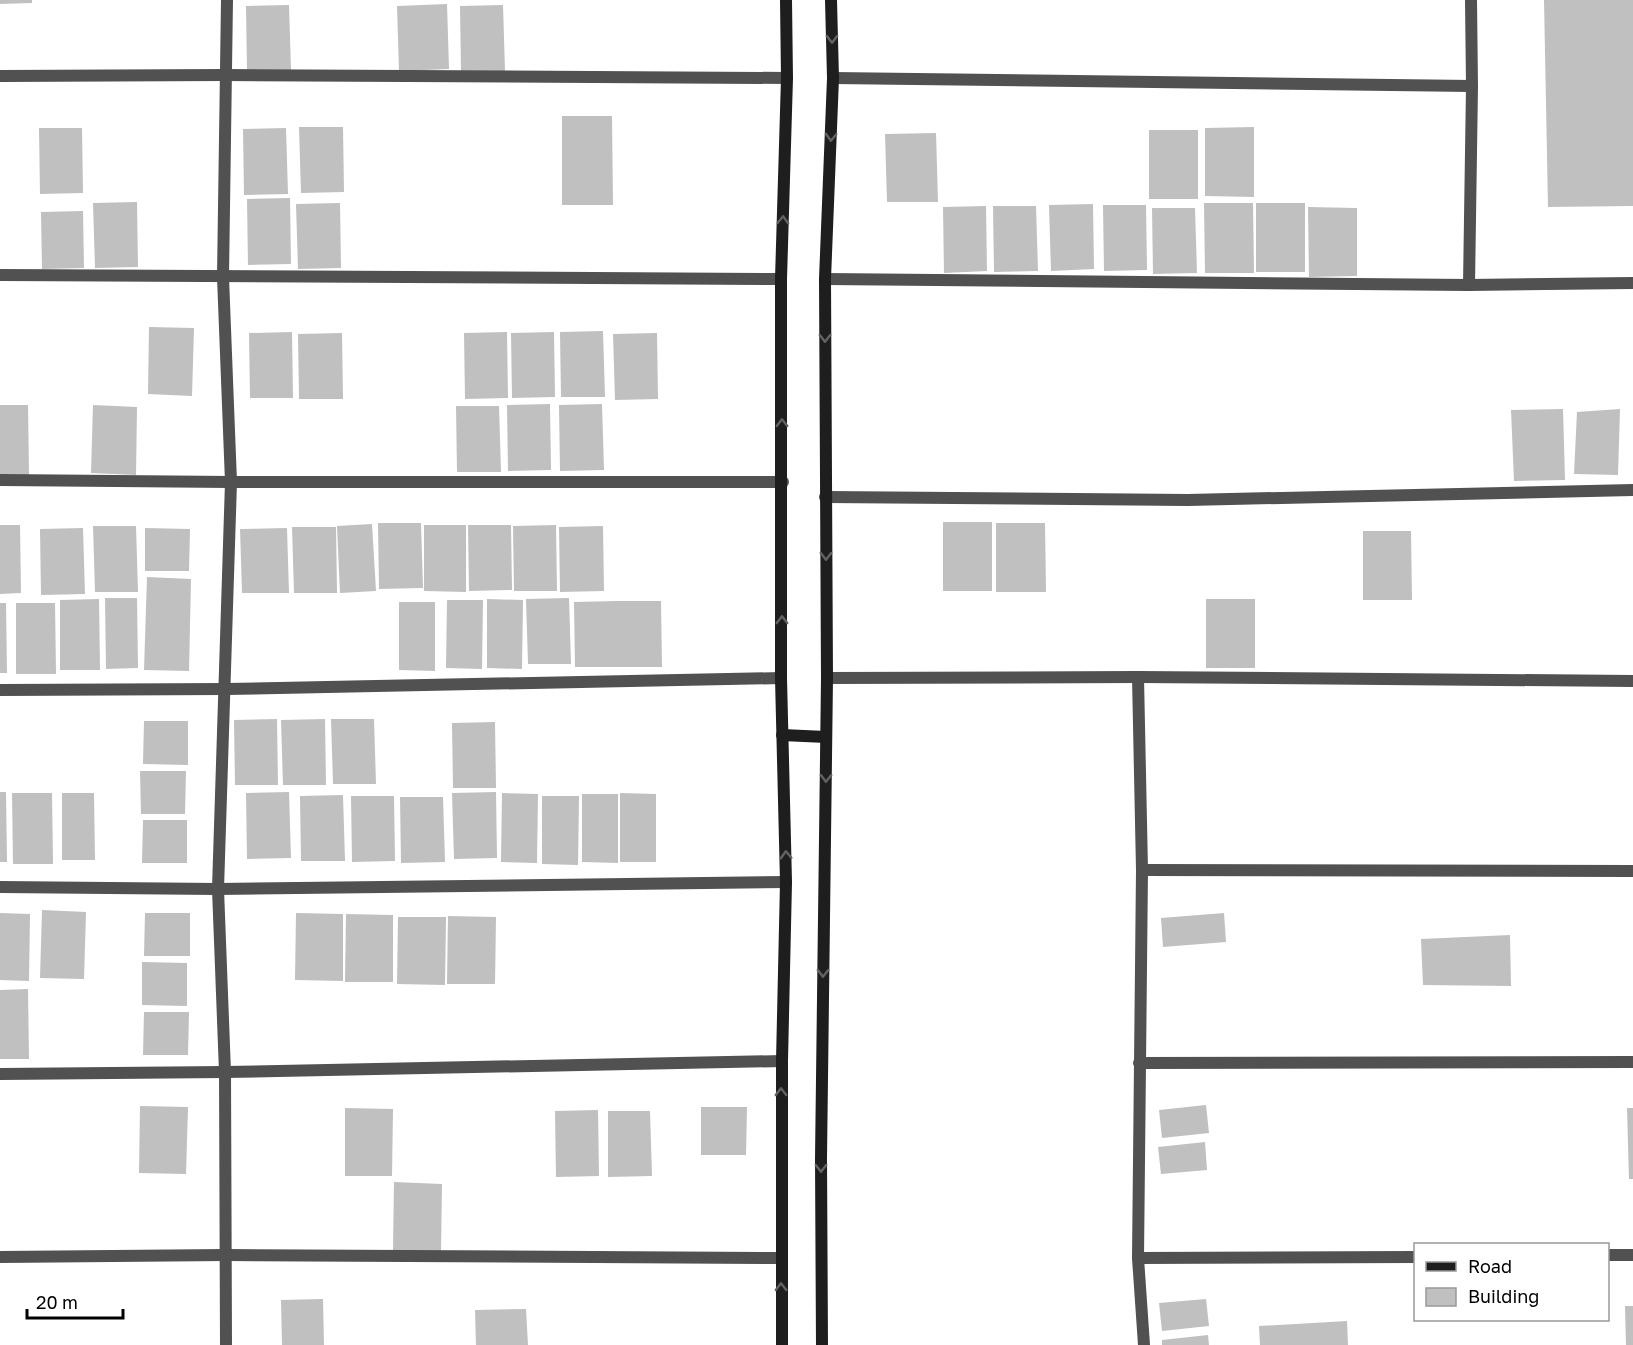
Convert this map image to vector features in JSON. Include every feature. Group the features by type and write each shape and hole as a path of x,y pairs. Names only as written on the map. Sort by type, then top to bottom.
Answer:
{"street":[{"path":"226,1345 225,1072 218,889 231,482 223,277 227,0"},
{"path":"782,1345 782,1061 786,882 782,735 781,279 787,78 786,0"},
{"path":"822,1345 821,1159 827,678 825,279 833,78 831,0"},
{"path":"1469,285 1471,0"},
{"path":"0,76 787,78"},
{"path":"833,78 1472,86"},
{"path":"0,275 781,279"},
{"path":"825,279 1469,285 1633,283"},
{"path":"0,480 783,482"},
{"path":"825,497 1188,500 1633,490"},
{"path":"827,678 1138,677 1633,681"},
{"path":"1138,677 1142,870 1138,1063 1138,1258 1144,1345"},
{"path":"0,690 226,689 782,678"},
{"path":"782,735 826,737"},
{"path":"1142,870 1633,871"},
{"path":"0,887 218,889 786,882"},
{"path":"0,1074 782,1061"},
{"path":"1138,1063 1633,1062"},
{"path":"0,1257 226,1255 781,1258"},
{"path":"1609,1255 1633,1255"},
{"path":"1138,1258 1414,1257"}],"building":[{"path":"0,0 32,0 32,3 0,4"},
{"path":"1544,0 1633,0 1633,206 1548,207"},
{"path":"447,4 449,69 399,71 397,6"},
{"path":"289,5 291,70 247,71 246,6"},
{"path":"503,5 505,71 461,71 460,6"},
{"path":"562,116 612,116 613,205 562,205"},
{"path":"299,127 343,127 344,192 301,193"},
{"path":"1254,127 1254,197 1205,196 1205,128"},
{"path":"39,128 82,128 83,193 40,194"},
{"path":"286,128 288,194 244,195 243,129"},
{"path":"1149,130 1198,130 1198,199 1149,199"},
{"path":"936,133 938,202 887,202 885,134"},
{"path":"290,198 291,264 248,265 247,199"},
{"path":"137,202 138,267 95,268 93,203"},
{"path":"340,203 341,268 298,269 296,204"},
{"path":"1204,203 1253,203 1254,273 1205,273"},
{"path":"1256,203 1305,203 1305,272 1256,272"},
{"path":"1093,204 1094,269 1051,271 1049,205"},
{"path":"1103,205 1146,205 1147,270 1104,271"},
{"path":"986,206 987,271 944,273 943,207"},
{"path":"993,206 1036,206 1038,271 994,272"},
{"path":"1308,207 1357,208 1357,276 1309,277"},
{"path":"1152,208 1195,208 1197,273 1153,274"},
{"path":"83,211 84,268 42,269 41,212"},
{"path":"149,327 194,328 192,396 148,394"},
{"path":"603,331 605,397 561,397 560,332"},
{"path":"292,332 293,398 250,398 249,333"},
{"path":"507,332 508,398 465,399 464,333"},
{"path":"554,332 555,397 512,398 511,333"},
{"path":"342,333 343,399 299,399 298,334"},
{"path":"657,333 658,399 615,400 613,334"},
{"path":"550,404 551,470 508,471 507,405"},
{"path":"602,404 604,470 560,471 559,405"},
{"path":"0,405 28,405 29,475 0,475"},
{"path":"93,405 137,407 136,475 91,473"},
{"path":"456,406 499,406 501,472 457,472"},
{"path":"1563,409 1565,480 1514,481 1511,410"},
{"path":"1620,409 1618,475 1574,474 1577,412"},
{"path":"943,522 992,522 992,591 943,591"},
{"path":"378,523 421,523 423,588 379,589"},
{"path":"996,523 1045,523 1046,592 996,592"},
{"path":"372,524 376,591 340,593 337,526"},
{"path":"0,525 20,525 21,593 0,594"},
{"path":"424,525 466,525 466,592 424,591"},
{"path":"468,525 511,525 512,590 469,591"},
{"path":"556,525 557,591 514,591 513,526"},
{"path":"93,526 136,526 138,592 95,592"},
{"path":"603,526 604,591 560,592 559,527"},
{"path":"292,527 336,527 337,593 294,593"},
{"path":"83,528 85,594 41,595 40,529"},
{"path":"145,528 190,529 189,571 145,571"},
{"path":"287,528 289,593 242,593 240,529"},
{"path":"1363,531 1411,531 1412,600 1363,600"},
{"path":"147,577 191,579 189,671 144,670"},
{"path":"105,598 137,598 138,668 106,669"},
{"path":"569,598 571,664 528,664 526,599"},
{"path":"99,599 100,670 60,670 60,600"},
{"path":"487,599 523,600 522,669 487,668"},
{"path":"1206,599 1255,599 1255,668 1206,668"},
{"path":"447,600 483,600 482,669 446,668"},
{"path":"661,601 662,667 575,667 574,602"},
{"path":"399,602 435,602 435,671 399,670"},
{"path":"0,603 6,603 7,673 0,673"},
{"path":"16,603 55,603 56,674 16,674"},
{"path":"277,719 278,785 235,785 234,720"},
{"path":"325,719 326,785 283,785 281,720"},
{"path":"331,719 374,719 376,784 333,784"},
{"path":"144,721 188,721 188,765 143,764"},
{"path":"495,722 496,788 453,788 452,723"},
{"path":"140,771 186,771 185,814 141,814"},
{"path":"0,792 6,792 7,862 0,862"},
{"path":"289,792 291,858 247,859 246,793"},
{"path":"496,792 497,858 454,859 452,793"},
{"path":"12,793 52,793 53,864 13,864"},
{"path":"62,793 94,793 95,860 62,860"},
{"path":"502,793 538,794 537,863 501,862"},
{"path":"620,793 656,794 656,862 620,862"},
{"path":"582,794 618,794 618,863 582,862"},
{"path":"343,795 345,861 301,861 300,796"},
{"path":"351,796 394,796 395,861 352,862"},
{"path":"542,796 579,796 578,865 542,864"},
{"path":"400,797 443,797 445,862 401,863"},
{"path":"143,820 187,820 187,863 142,863"},
{"path":"42,910 86,912 84,979 40,978"},
{"path":"0,913 30,914 29,981 0,980"},
{"path":"145,913 190,913 190,956 144,956"},
{"path":"296,913 343,914 343,981 295,980"},
{"path":"1224,913 1226,942 1163,947 1161,918"},
{"path":"346,914 393,915 393,982 345,982"},
{"path":"448,916 496,917 495,984 447,984"},
{"path":"398,917 446,917 445,985 397,984"},
{"path":"1510,935 1511,986 1423,985 1421,939"},
{"path":"142,962 187,963 187,1006 142,1005"},
{"path":"28,989 29,1059 0,1059 0,990"},
{"path":"144,1012 189,1012 188,1055 143,1055"},
{"path":"1206,1105 1209,1133 1162,1138 1159,1110"},
{"path":"140,1106 188,1107 186,1174 139,1173"},
{"path":"701,1107 747,1107 746,1155 701,1155"},
{"path":"345,1108 393,1109 392,1176 345,1176"},
{"path":"1627,1108 1633,1108 1633,1179 1629,1179"},
{"path":"598,1110 599,1176 556,1177 555,1111"},
{"path":"608,1111 650,1111 652,1176 608,1177"},
{"path":"1205,1142 1207,1170 1161,1174 1158,1147"},
{"path":"394,1182 442,1184 441,1251 393,1250"},
{"path":"323,1299 324,1345 282,1345 281,1300"},
{"path":"1206,1299 1209,1326 1162,1331 1159,1303"},
{"path":"1625,1306 1633,1306 1633,1345 1626,1345"},
{"path":"526,1309 528,1345 476,1345 475,1310"},
{"path":"1347,1321 1348,1345 1260,1345 1259,1326"},
{"path":"1208,1335 1209,1345 1162,1345 1162,1340"}]}
